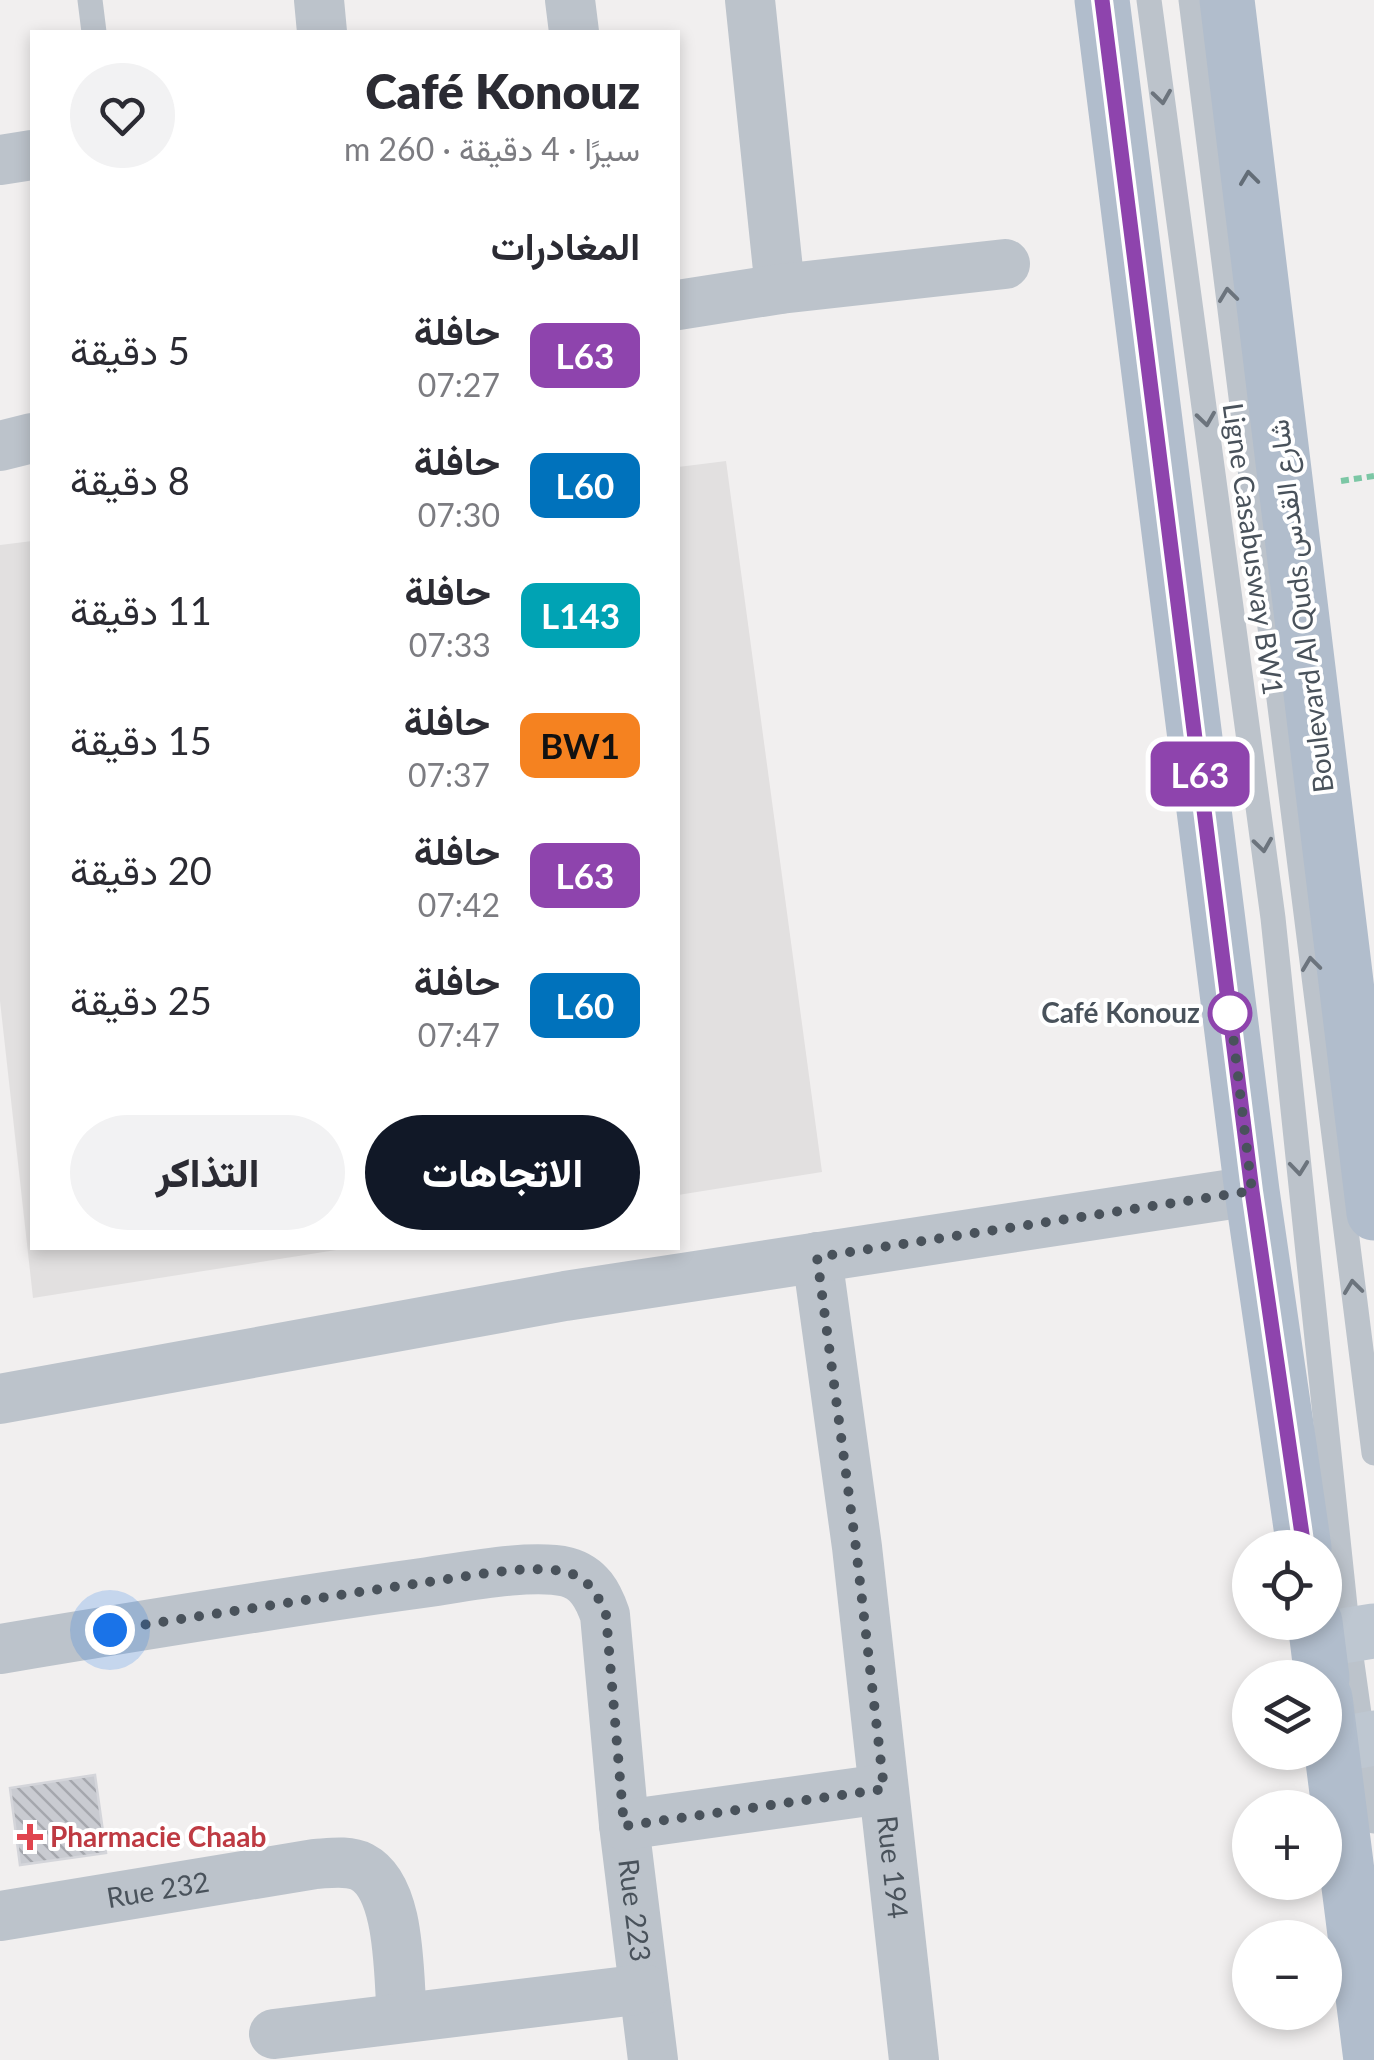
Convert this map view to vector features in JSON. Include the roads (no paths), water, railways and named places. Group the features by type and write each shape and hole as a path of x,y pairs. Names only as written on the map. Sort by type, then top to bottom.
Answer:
{"main road":[{"path":"1102,0 1252,1191 1301,1530"},
{"name":"Boulevard Al Quds شارع القدس","path":"1227,0 1361,1003 1374,1213"},
{"path":"1348,1731 1371,2060"}],"street":[{"path":"319,0 322,30"},
{"path":"570,0 574,30"},
{"path":"750,0 780,289"},
{"path":"0,160 30,155"},
{"path":"680,305 780,289 1005,264"},
{"path":"0,446 30,438"},
{"path":"0,1399 564,1296 1252,1191"},
{"name":"Rue 194","path":"817,1257 856,1548 914,2060"},
{"name":"Rue 223","path":"0,1649 295,1600 496,1573 568,1572 582,1579 597,1593 606,1615 624,1826 653,2060"},
{"path":"624,1826 884,1789"},
{"name":"Rue 232","path":"0,1916 347,1862 361,1866 382,1886 394,1928 402,2016"},
{"path":"274,2034 644,1989"}],"lane":[{"path":"90,0 94,30"},
{"name":"Ligne Casabusway BW1","path":"1150,0 1273,918 1336,1641 1348,1731 1374,1822"},
{"name":"Ligne Casabusway BW1","path":"1190,0 1374,1453"}],"place":[{"name":"Café Konouz","path":"1230,1013"},
{"name":"Pharmacie Chaab","path":"30,1837"}]}
